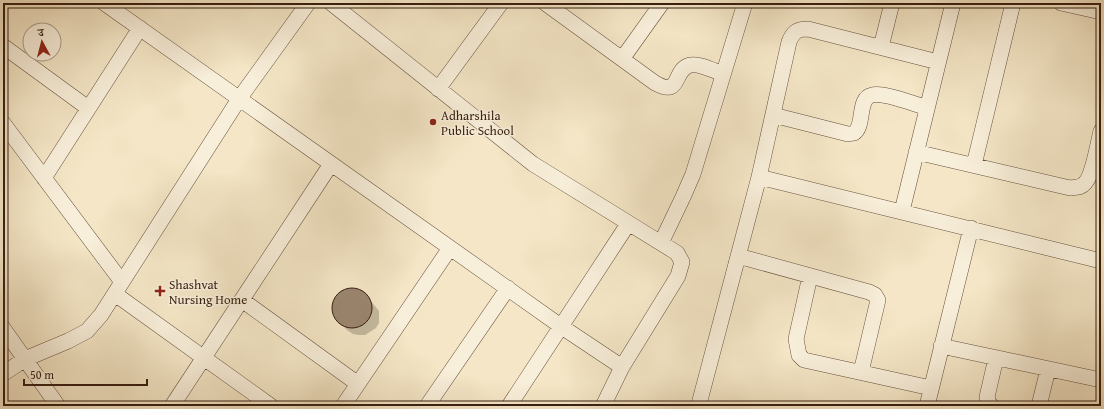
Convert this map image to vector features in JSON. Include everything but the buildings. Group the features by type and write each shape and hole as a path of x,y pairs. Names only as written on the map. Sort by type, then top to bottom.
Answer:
{"street":[{"path":"104,3 450,248 622,367"},
{"path":"3,374 25,359 68,341 87,331 101,315 239,99 308,3"},
{"path":"331,3 533,164 677,253 682,262 678,276 622,367 603,406"},
{"path":"438,89 501,3"},
{"path":"545,3 655,83 663,87 669,88 675,85 685,67 691,65 724,74"},
{"path":"622,59 662,3"},
{"path":"661,243 684,197 693,174 745,3"},
{"path":"881,47 892,3"},
{"path":"902,211 953,3"},
{"path":"974,165 1013,3"},
{"path":"1061,3 1101,12"},
{"path":"44,178 140,28"},
{"path":"700,406 699,404 759,177 792,33 799,29 808,29 938,62"},
{"path":"3,46 88,108"},
{"path":"773,115 848,134 854,133 858,129 864,103 867,97 872,95 881,95 927,108"},
{"path":"3,123 44,178 118,288 204,358 271,406"},
{"path":"916,152 1070,188 1080,187 1086,183 1090,174 1101,130"},
{"path":"172,406 331,164"},
{"path":"759,177 1101,261"},
{"path":"509,406 628,224"},
{"path":"927,406 971,228"},
{"path":"343,406 450,248"},
{"path":"738,256 869,292 875,295 878,300 861,372"},
{"path":"810,276 796,339 798,355 804,360 931,388"},
{"path":"426,406 508,288"},
{"path":"242,300 358,384"},
{"path":"3,328 58,406"},
{"path":"941,346 1101,380"},
{"path":"992,406 989,404 987,397 996,358"},
{"path":"1039,406 1048,369"}],"place":[{"name":"Adharshila Public School","path":"433,122"},
{"name":"Shashvat Nursing Home","path":"160,291"}]}
